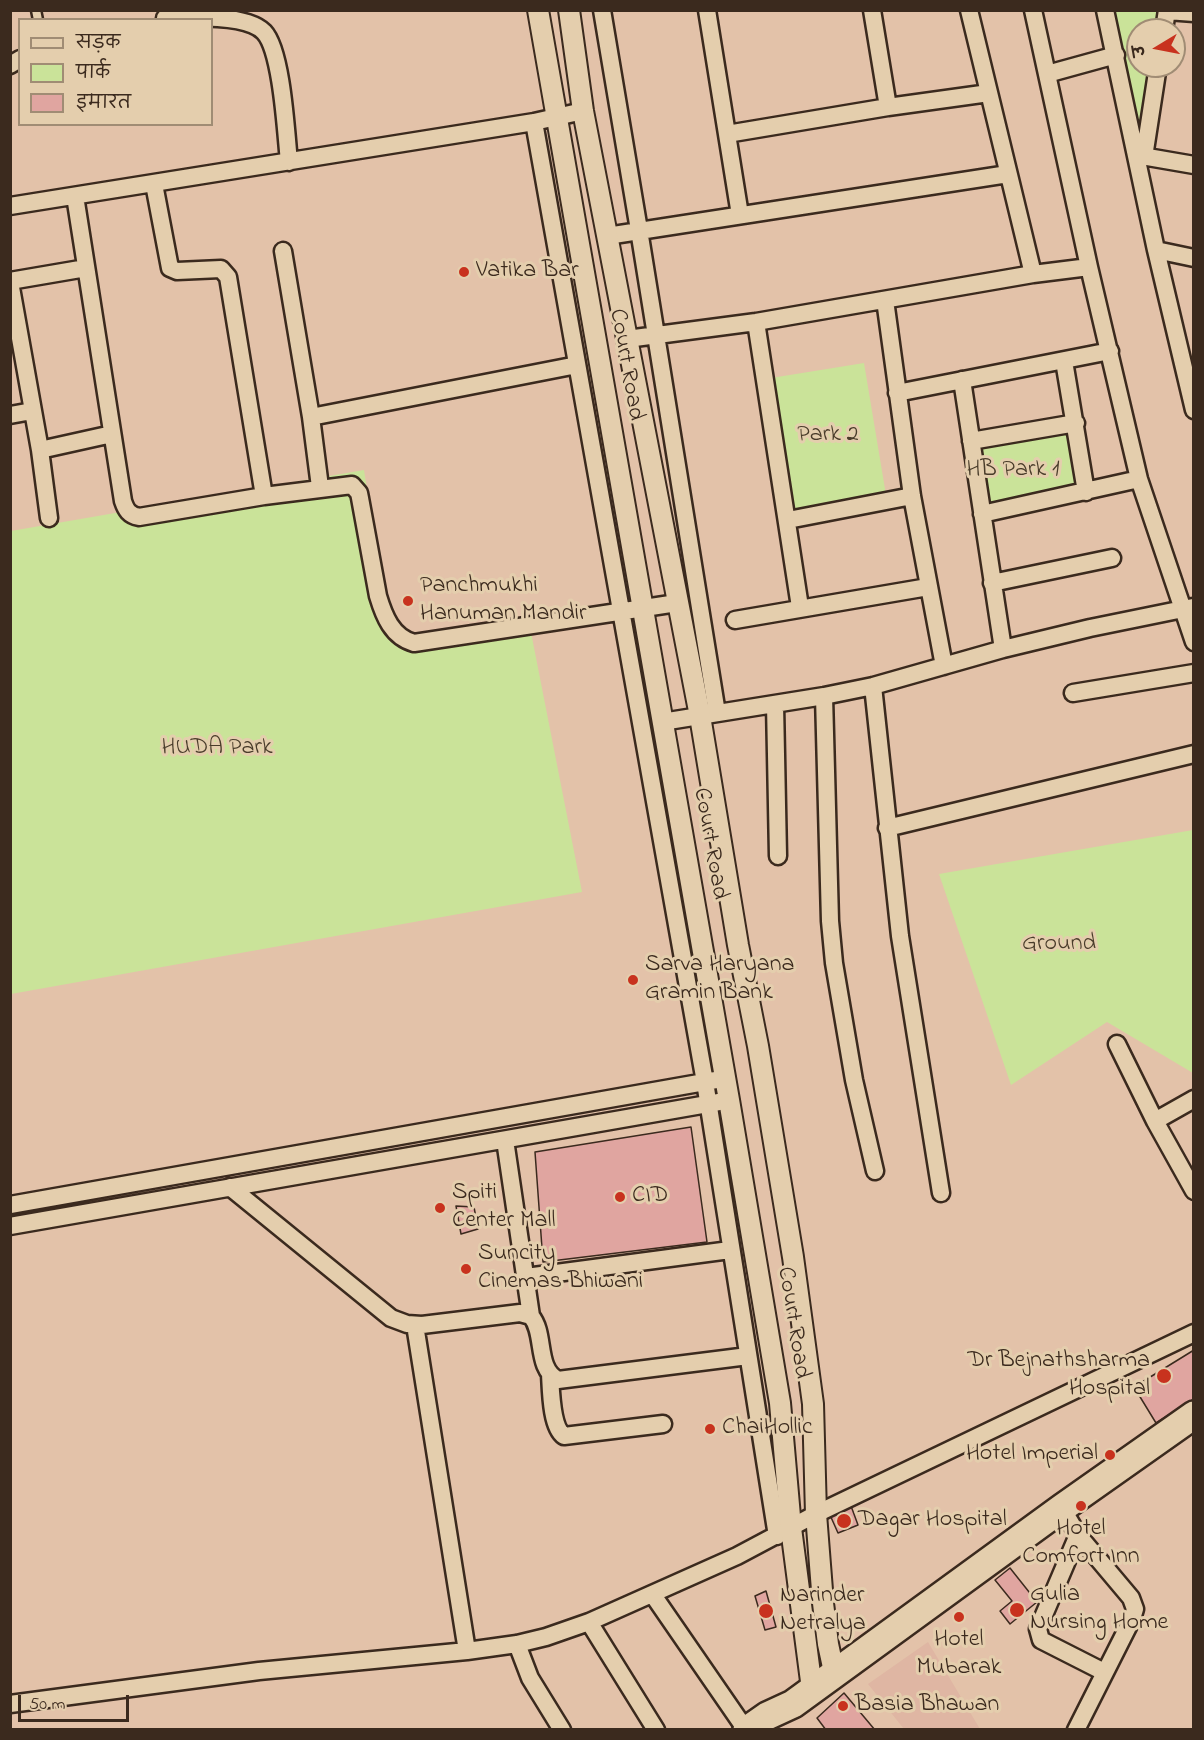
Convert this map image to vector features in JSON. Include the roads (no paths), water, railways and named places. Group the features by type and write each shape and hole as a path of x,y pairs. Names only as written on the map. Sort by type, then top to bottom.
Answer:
{"highway":[{"path":"747,1730 802,1696 1194,1415"},
{"path":"771,1730 802,1696"}],"street":[{"name":"Court Road","path":"538,10 780,1402 784,1532 802,1696"},
{"path":"569,10 583,111 677,603 708,715"},
{"path":"602,10 656,335 738,945 759,1046 794,1257 813,1404 816,1514 824,1613 834,1672"},
{"path":"872,10 888,107"},
{"path":"969,10 1033,274"},
{"path":"1033,10 1138,479 1188,608 1194,642"},
{"path":"1105,10 1140,156 1156,250 1194,410"},
{"path":"712,11 727,134 740,215"},
{"path":"1167,11 1194,13"},
{"path":"166,16 214,17 247,24 264,32 278,61 290,162"},
{"path":"1047,74 1116,55"},
{"path":"1140,156 1156,78"},
{"path":"727,134 989,93"},
{"path":"10,206 534,122 583,111"},
{"path":"534,122 705,1082 748,1356 784,1532"},
{"path":"1140,156 1194,165"},
{"path":"608,236 1008,174"},
{"path":"154,184 170,268 177,271 221,269 228,277 264,496"},
{"path":"75,196 123,501 126,509 134,516 352,484 359,492 378,596 392,628 405,640 422,643 677,603"},
{"path":"1156,250 1194,258"},
{"path":"283,252 311,417 320,487"},
{"path":"627,339 756,322 1033,274 1089,267"},
{"path":"49,518 40,450 10,281 86,268"},
{"path":"885,300 912,496 944,666"},
{"path":"756,322 800,607"},
{"path":"897,393 1110,351"},
{"path":"1064,361 1086,492"},
{"path":"311,417 577,365"},
{"path":"962,380 1003,650"},
{"path":"10,415 32,411"},
{"path":"971,441 1076,423"},
{"path":"40,450 112,434"},
{"path":"982,514 1138,479"},
{"path":"788,520 912,496"},
{"path":"992,584 1112,558"},
{"path":"735,620 928,586"},
{"path":"662,722 873,686 1003,650 1188,608"},
{"path":"1073,693 1194,673"},
{"path":"873,686 900,936 941,1193"},
{"path":"824,696 830,921 834,963 854,1080 875,1171"},
{"path":"775,704 778,856"},
{"path":"887,828 1194,754"},
{"path":"1117,1044 1155,1121 1194,1191"},
{"path":"10,1205 725,1078"},
{"path":"1155,1121 1194,1099"},
{"path":"10,1226 729,1100"},
{"path":"505,1140 531,1316 536,1323 545,1366 549,1374 560,1434 564,1436 663,1424"},
{"path":"230,1187 391,1318 399,1322 415,1325 520,1313 531,1316"},
{"path":"526,1277 730,1250"},
{"path":"415,1325 467,1651"},
{"path":"10,1704 259,1671 517,1644 589,1622 653,1595 784,1532 816,1514 1194,1333"},
{"path":"549,1374 564,1381 748,1356"},
{"path":"1062,1508 1078,1535 1135,1605 1132,1619 1076,1730"},
{"path":"1078,1535 1038,1629 1038,1635 1041,1640 1104,1672"},
{"path":"653,1595 747,1730"},
{"path":"589,1622 656,1730"},
{"path":"517,1644 530,1678 562,1730"}],"place":[{"name":"Vatika Bar","path":"464,272"},
{"name":"Panchmukhi Hanuman Mandir","path":"408,601"},
{"name":"Sarva Haryana Gramin Bank","path":"633,980"},
{"name":"CID","path":"620,1197"},
{"name":"Spiti Center Mall","path":"440,1208"},
{"name":"Suncity Cinemas Bhiwani","path":"466,1269"},
{"name":"Dr Bejnathsharma Hospital","path":"1164,1376"},
{"name":"ChaiHollic","path":"710,1429"},
{"name":"Hotel Imperial","path":"1110,1455"},
{"name":"Hotel Comfort Inn","path":"1081,1506"},
{"name":"Dagar Hospital","path":"844,1521"},
{"name":"Gulia Nursing Home","path":"1017,1610"},
{"name":"Narinder Netralya","path":"766,1611"},
{"name":"Hotel Mubarak","path":"959,1617"},
{"name":"Basia Bhawan","path":"843,1706"}],"park label":[{"name":"Park 2","path":"828,436"},
{"name":"HB Park 1","path":"1013,471"},
{"name":"HUDA Park","path":"217,749"},
{"name":"Ground","path":"1059,945"}]}
